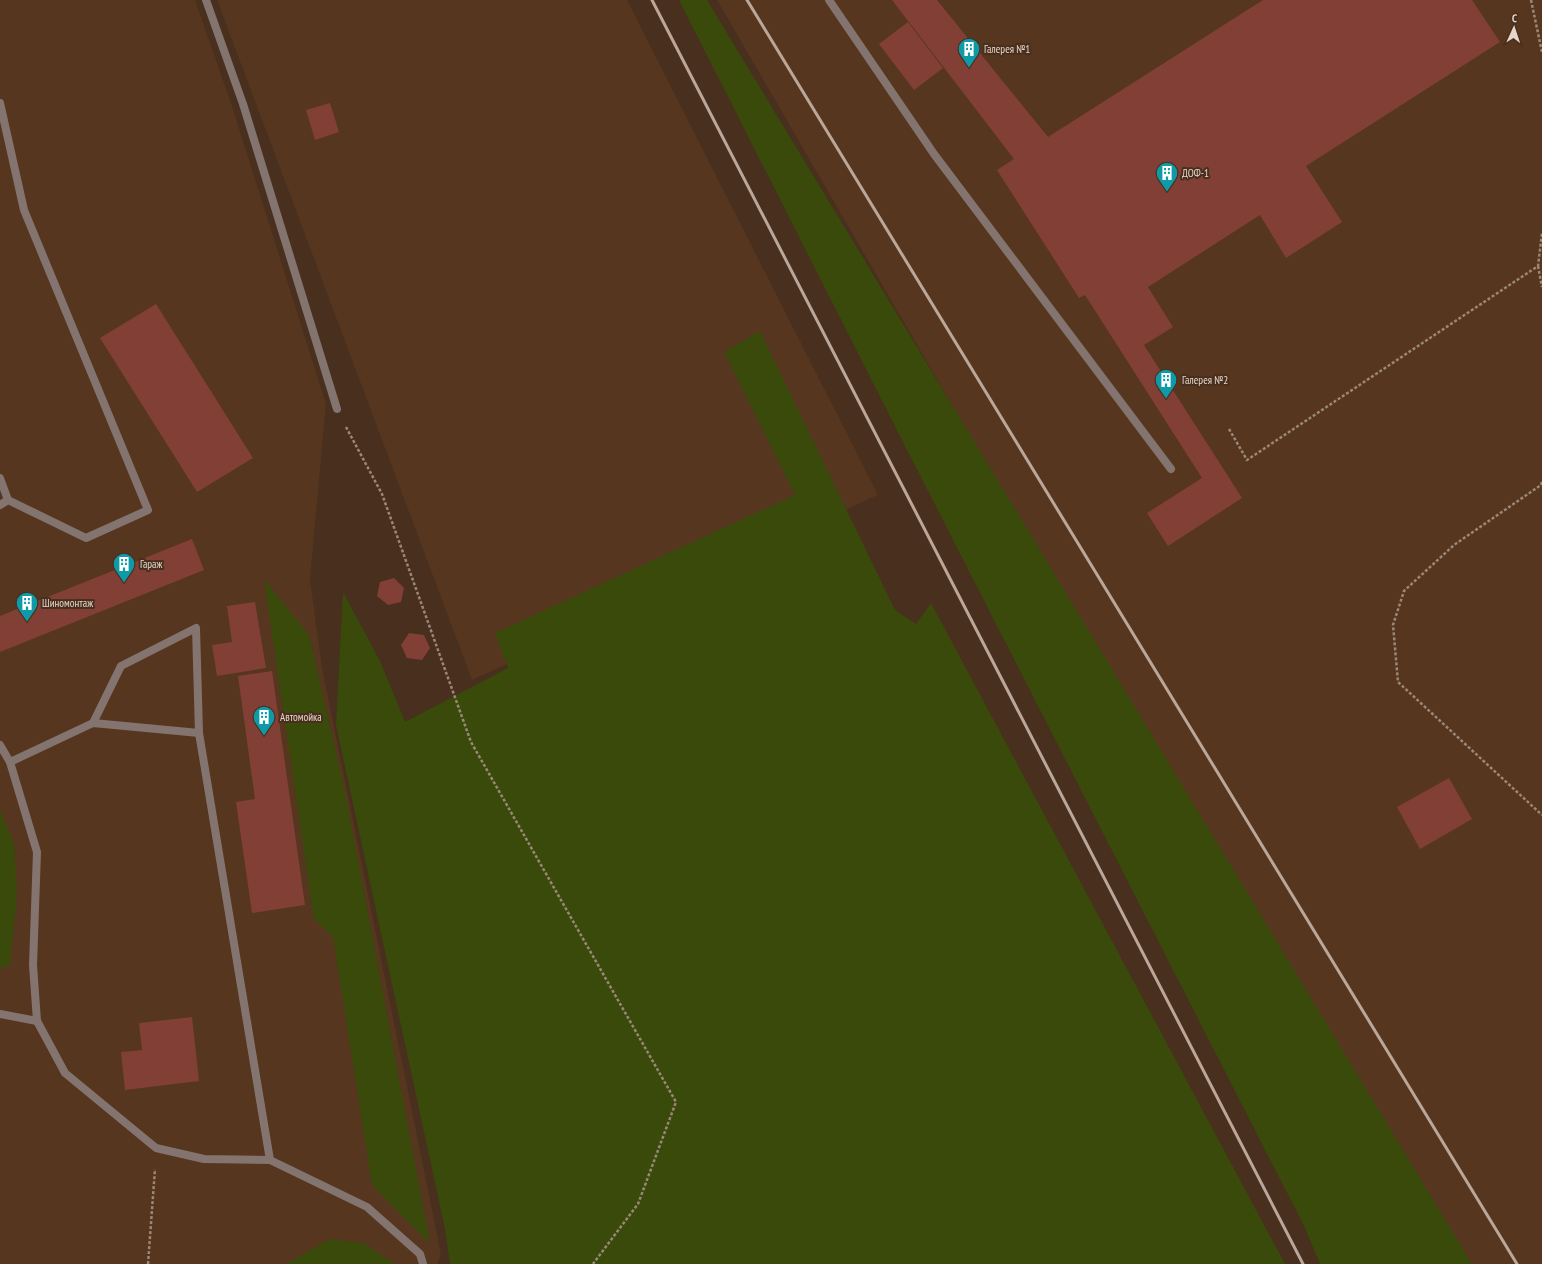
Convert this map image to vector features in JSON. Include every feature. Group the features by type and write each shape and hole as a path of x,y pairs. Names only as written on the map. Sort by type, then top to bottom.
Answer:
{"lane":[{"path":"206,0 243,104 337,409"},
{"path":"829,0 934,154 1171,469"},
{"path":"0,103 24,210 148,510 86,538 8,500 0,478"},
{"path":"0,506 8,500"},
{"path":"93,723 121,666 196,628 200,733 270,1160"},
{"path":"10,762 93,723 200,733"},
{"path":"0,745 10,762 37,852 33,965 37,1021 65,1073 156,1148 204,1159 270,1160 367,1207 420,1254 423,1264"},
{"path":"0,1014 37,1021"}],"path":[{"path":"1531,0 1542,52"},
{"path":"1542,233 1538,266 1542,286"},
{"path":"1229,429 1247,460 1538,266"},
{"path":"337,409 382,494 471,742 676,1102 638,1204 593,1264"},
{"path":"1542,482 1541,485 1454,545 1404,591 1393,625 1398,682 1474,750 1542,815"},
{"path":"148,1264 156,1148"}],"shaded area":[{"path":"0,0 195,0 231,103 326,404 310,579 322,668 441,1254 437,1264 0,1264"},
{"path":"217,0 627,0 878,495 472,680"},
{"path":"717,0 1542,0 1542,1264 1450,1264"}],"green space":[{"path":"679,0 707,0 1472,1264 1320,1264 1305,1228 905,446"},
{"path":"760,331 895,610 916,624 931,603 1285,1264 450,1264 445,1229 336,725 343,592 380,661 405,722 508,668 495,633 795,495 724,352"},
{"path":"264,579 309,635 345,791 430,1244 372,1185 333,937 314,919"},
{"path":"0,810 14,843 17,893 10,965 0,969"},
{"path":"330,1239 364,1243 395,1264 286,1264"}],"building":[{"name":"ДОФ-1","path":"892,0 937,0 1048,137 1263,0 1472,0 1500,42 1306,166 1342,222 1286,258 1260,215 1148,287 1173,327 1144,345 1242,498 1168,546 1147,513 1202,478 1085,295 1079,298 997,170 1014,159"},
{"path":"908,22 943,68 914,90 879,44"},
{"path":"330,103 339,132 315,140 306,110"},
{"path":"156,304 253,458 197,492 100,338"},
{"name":"Гараж","path":"192,539 204,570 0,652 0,616"},
{"path":"394,578 404,588 401,602 388,605 377,596 380,582"},
{"path":"255,602 266,668 217,676 212,645 232,642 227,606"},
{"path":"409,633 424,635 430,648 422,660 407,658 401,645"},
{"path":"272,671 305,905 252,913 236,802 255,799 238,676"},
{"path":"1449,778 1472,819 1420,849 1397,807"},
{"path":"192,1017 199,1081 125,1090 121,1052 142,1050 139,1023"}],"railway":[{"path":"652,0 1303,1264"},
{"path":"747,0 1517,1264"}],"place":[{"name":"Галерея №1","path":"969,68"},
{"name":"ДОФ-1","path":"1167,192"},
{"name":"Галерея №2","path":"1166,400"},
{"name":"Гараж","path":"124,584"},
{"name":"Шиномонтаж","path":"27,622"},
{"name":"Автомойка","path":"264,736"}]}
